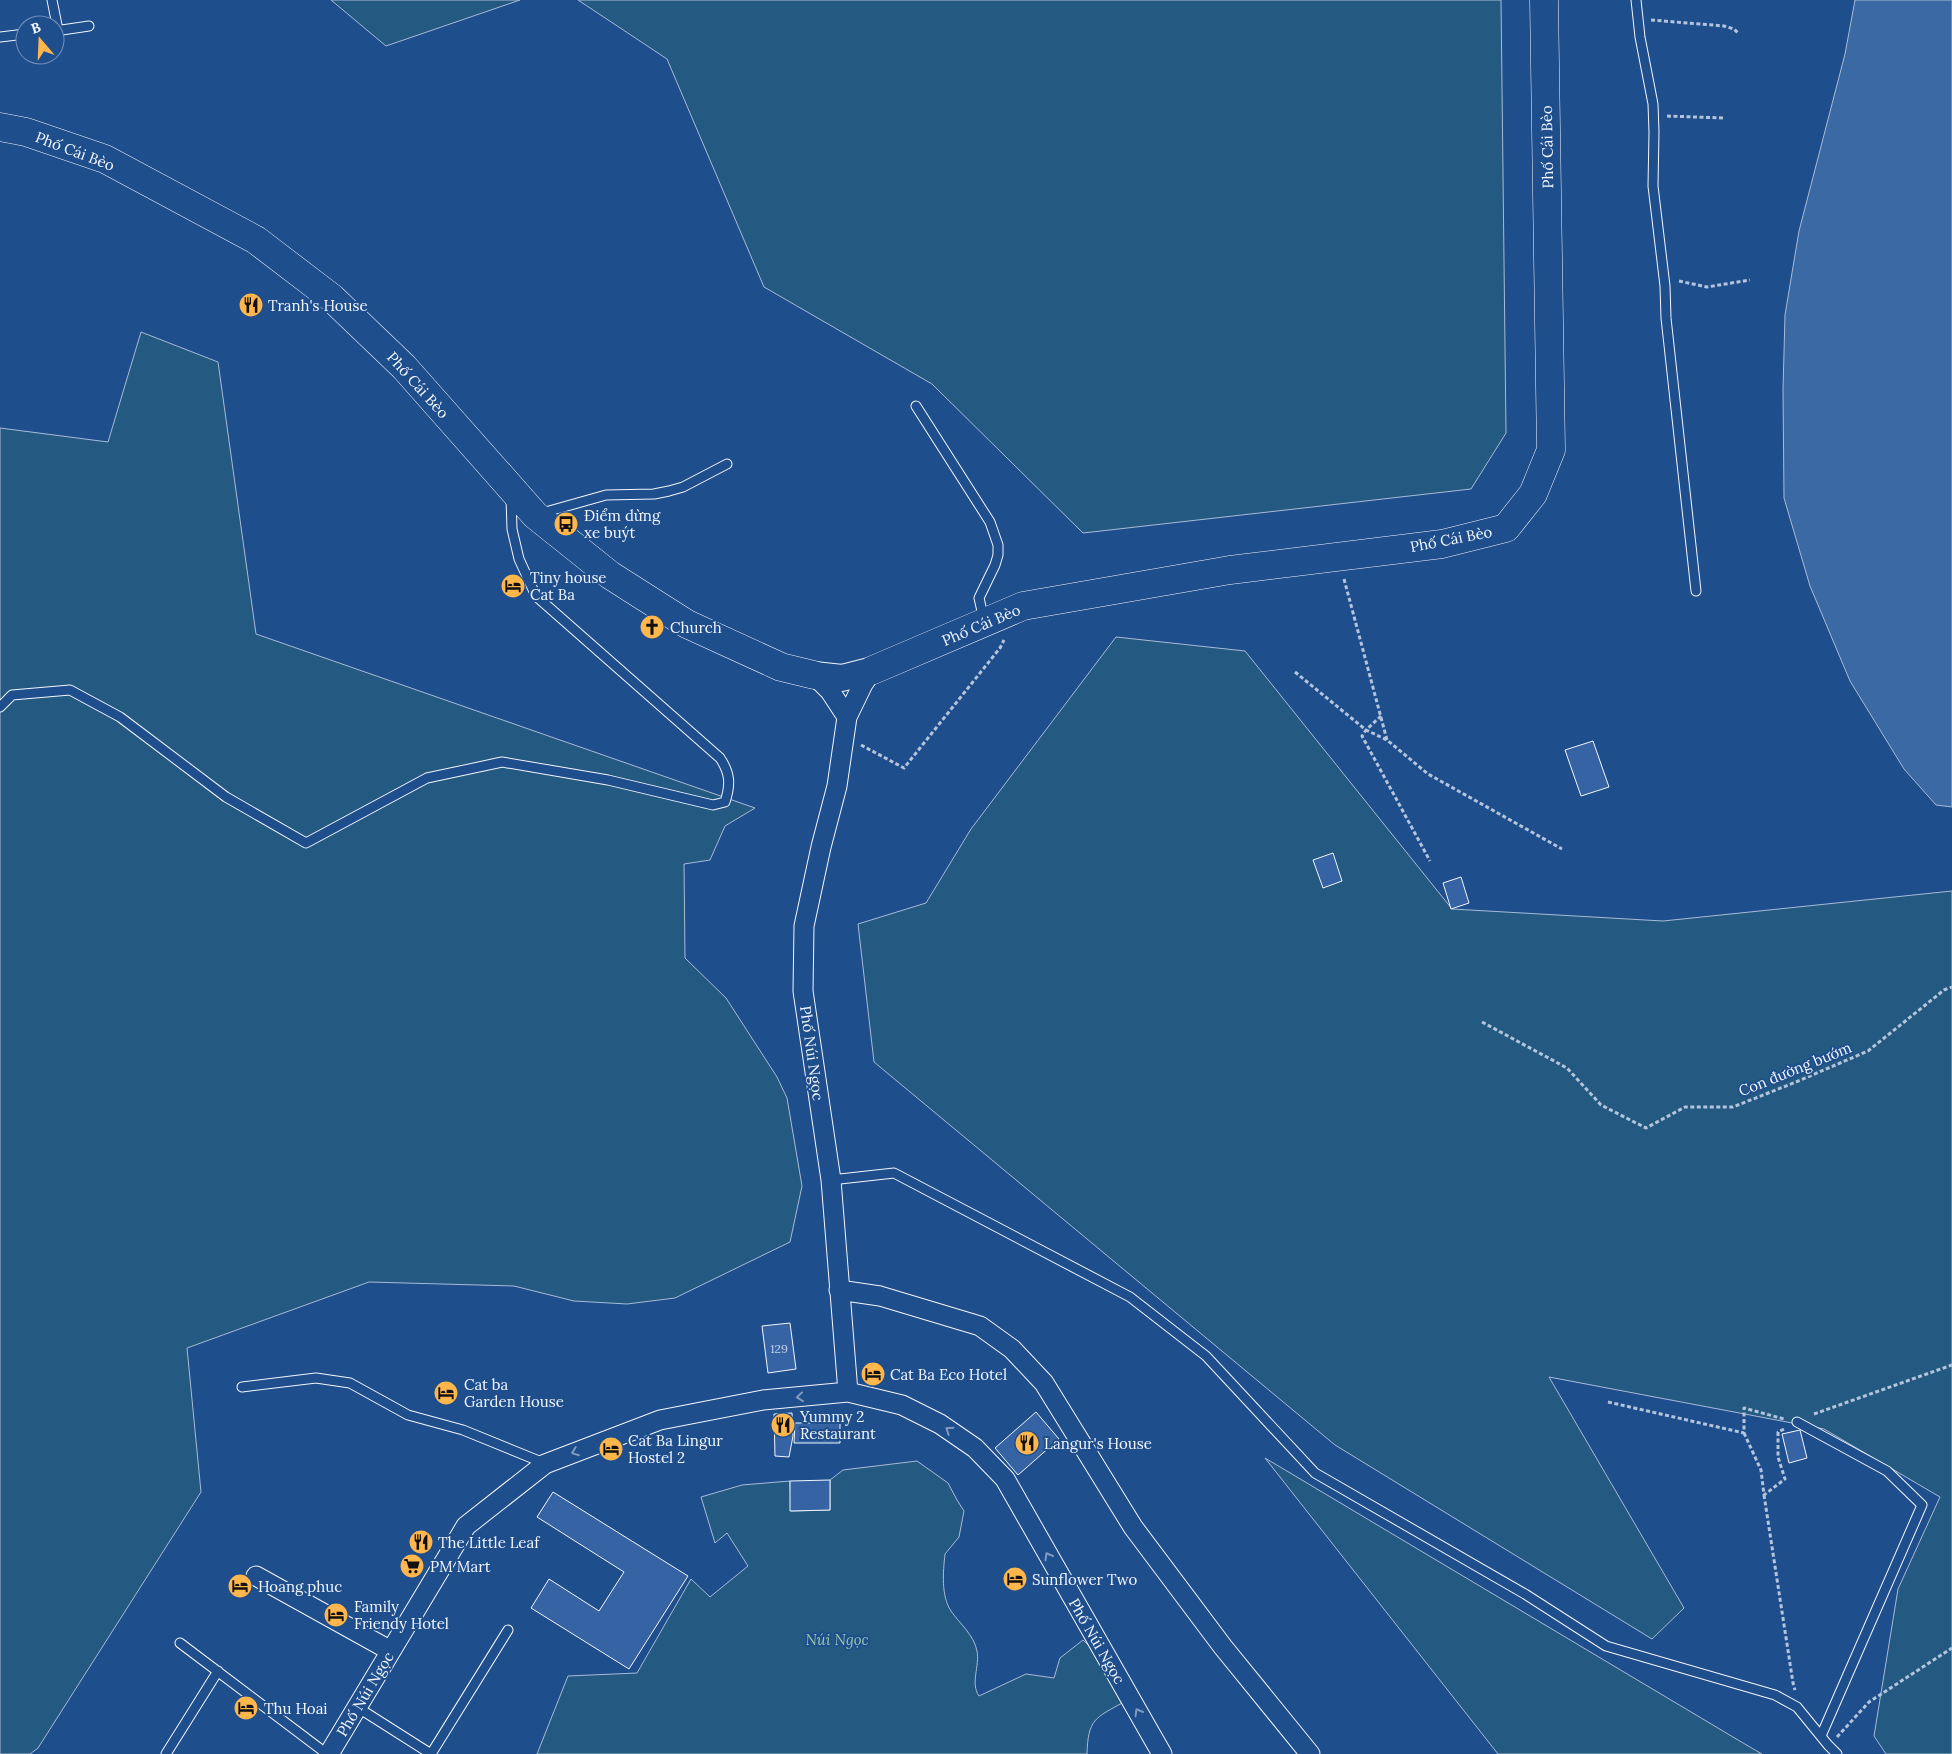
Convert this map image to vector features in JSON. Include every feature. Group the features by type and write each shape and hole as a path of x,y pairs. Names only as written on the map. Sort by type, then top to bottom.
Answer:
{"main road":[{"name":"Phố Cái Bèo","path":"0,127 26,132 105,159 256,240 332,298 404,367 535,515 610,575 687,624 781,667 814,675 842,678 995,631 1022,606 1230,570 1442,544 1506,528 1533,494 1551,450 1544,0"}],"street":[{"path":"847,717 863,684 873,670"},
{"path":"814,675 830,690 847,717"},
{"name":"Phố Núi Ngọc","path":"847,717 837,786 821,847 804,926 803,991 831,1180 848,1392"},
{"path":"839,1290 880,1296 980,1326 1012,1349 1044,1383 1139,1534 1223,1647 1310,1754"},
{"name":"Phố Núi Ngọc","path":"328,1754 466,1526 545,1464 660,1420 763,1400 848,1392 902,1405 940,1424 975,1448 1005,1479 1162,1754"},
{"path":"256,1576 391,1651"}],"lane":[{"path":"52,0 54,15"},
{"path":"1636,0 1638,25 1654,115 1653,186 1696,591"},
{"path":"65,29 90,26"},
{"path":"0,37 15,35"},
{"path":"916,406 990,522 995,534 998,555 979,598 995,631"},
{"path":"535,515 606,495 654,494 670,491 683,487 727,464"},
{"path":"0,707 12,695 70,690 120,717 226,797 306,844 427,778 502,762 608,780 713,805 725,802 730,788 729,776 720,758 536,596 518,559 512,529 511,490"},
{"path":"831,1180 894,1172 1130,1297 1206,1356 1315,1474 1525,1594 1606,1646 1775,1695 1796,1706 1837,1754"},
{"path":"242,1387 316,1378 350,1384 408,1415 463,1430 545,1464"},
{"path":"1797,1422 1887,1472 1922,1505 1821,1736"},
{"path":"357,1707 431,1754 508,1630"},
{"path":"180,1643 328,1754"},
{"path":"166,1754 218,1671"}],"path":[{"path":"1650,20 1724,26 1734,29 1738,34"},
{"path":"1654,115 1723,118"},
{"path":"1663,272 1683,283 1707,287 1750,280"},
{"path":"1338,557 1388,740"},
{"path":"844,736 904,768 1000,648 995,631"},
{"path":"1295,672 1366,730 1388,740 1428,774 1562,849"},
{"path":"1381,716 1362,736 1364,743 1430,860"},
{"name":"Con đường bướm","path":"1482,1022 1567,1068 1601,1105 1646,1128 1685,1107 1733,1106 1796,1082 1868,1051 1944,990 1952,987"},
{"path":"1608,1402 1744,1433 1744,1408 1797,1422"},
{"path":"1764,1496 1793,1683 1798,1696 1796,1706"},
{"path":"1828,1745 1869,1702 1952,1648"}],"green space":[{"path":"331,0 520,0 386,46"},
{"path":"578,0 1501,0 1506,433 1471,489 1083,533 932,384 764,287 667,59"},
{"path":"141,332 218,362 256,634 755,808 725,826 710,860 684,864 685,958 726,998 777,1077 787,1098 802,1186 790,1242 675,1298 627,1304 574,1301 514,1286 369,1282 187,1348 201,1492 38,1748 30,1754 0,1754 0,428 108,442"},
{"path":"1116,637 1245,651 1452,909 1663,921 1952,891 1952,1754 1886,1754 1874,1736 1898,1589 1940,1497 1824,1429 1549,1377 1684,1608 1652,1639 1335,1445 874,1062 858,924 926,903 971,829"},
{"path":"1265,1458 1738,1740 1762,1754 1498,1754"},
{"name":"Núi Ngọc","path":"917,1461 948,1483 964,1511 959,1537 945,1554 944,1584 948,1605 970,1635 977,1651 976,1691 979,1696 1026,1674 1054,1678 1060,1658 1083,1640 1097,1653 1124,1702 1095,1721 1089,1733 1087,1754 537,1754 568,1676 637,1673 691,1579 710,1597 748,1566 727,1533 715,1543 701,1497 742,1485 790,1481 791,1511 830,1510 830,1480 843,1470"}],"shaded area":[{"path":"1855,0 1952,0 1952,807 1936,805 1904,769 1850,681 1810,586 1784,498 1783,389 1785,315 1799,231 1845,54"}],"building":[{"path":"1593,741 1609,787 1581,796 1565,750"},
{"path":"1333,853 1342,881 1323,888 1313,860"},
{"path":"1461,877 1469,903 1451,909 1443,883"},
{"path":"790,1323 796,1369 768,1373 762,1326"},
{"name":"Langur's House","path":"1036,1412 1059,1439 1018,1475 995,1448"},
{"path":"792,1413 793,1436 789,1457 775,1456 774,1414"},
{"path":"795,1423 840,1423 840,1443 794,1443"},
{"path":"1800,1430 1807,1458 1789,1463 1782,1434"},
{"path":"830,1480 830,1510 790,1511 790,1481"},
{"path":"553,1492 688,1576 629,1669 531,1608 549,1579 599,1611 624,1572 537,1517"}],"place":[{"name":"Tranh's House","path":"251,305"},
{"name":"Điểm dừng xe buýt","path":"566,524"},
{"name":"Tiny house Cat Ba","path":"513,586"},
{"name":"Church","path":"652,627"},
{"name":"Cat Ba Eco Hotel","path":"873,1374"},
{"name":"Cat ba Garden House","path":"446,1393"},
{"name":"Yummy 2 Restaurant","path":"783,1425"},
{"name":"Langur's House","path":"1027,1443"},
{"name":"Cat Ba Lingur Hostel 2","path":"611,1449"},
{"name":"The Little Leaf","path":"421,1542"},
{"name":"PM Mart","path":"412,1566"},
{"name":"Sunflower Two","path":"1015,1579"},
{"name":"Hoang phuc","path":"240,1586"},
{"name":"Family Friendy Hotel","path":"336,1615"},
{"name":"Thu Hoai","path":"246,1708"}]}
